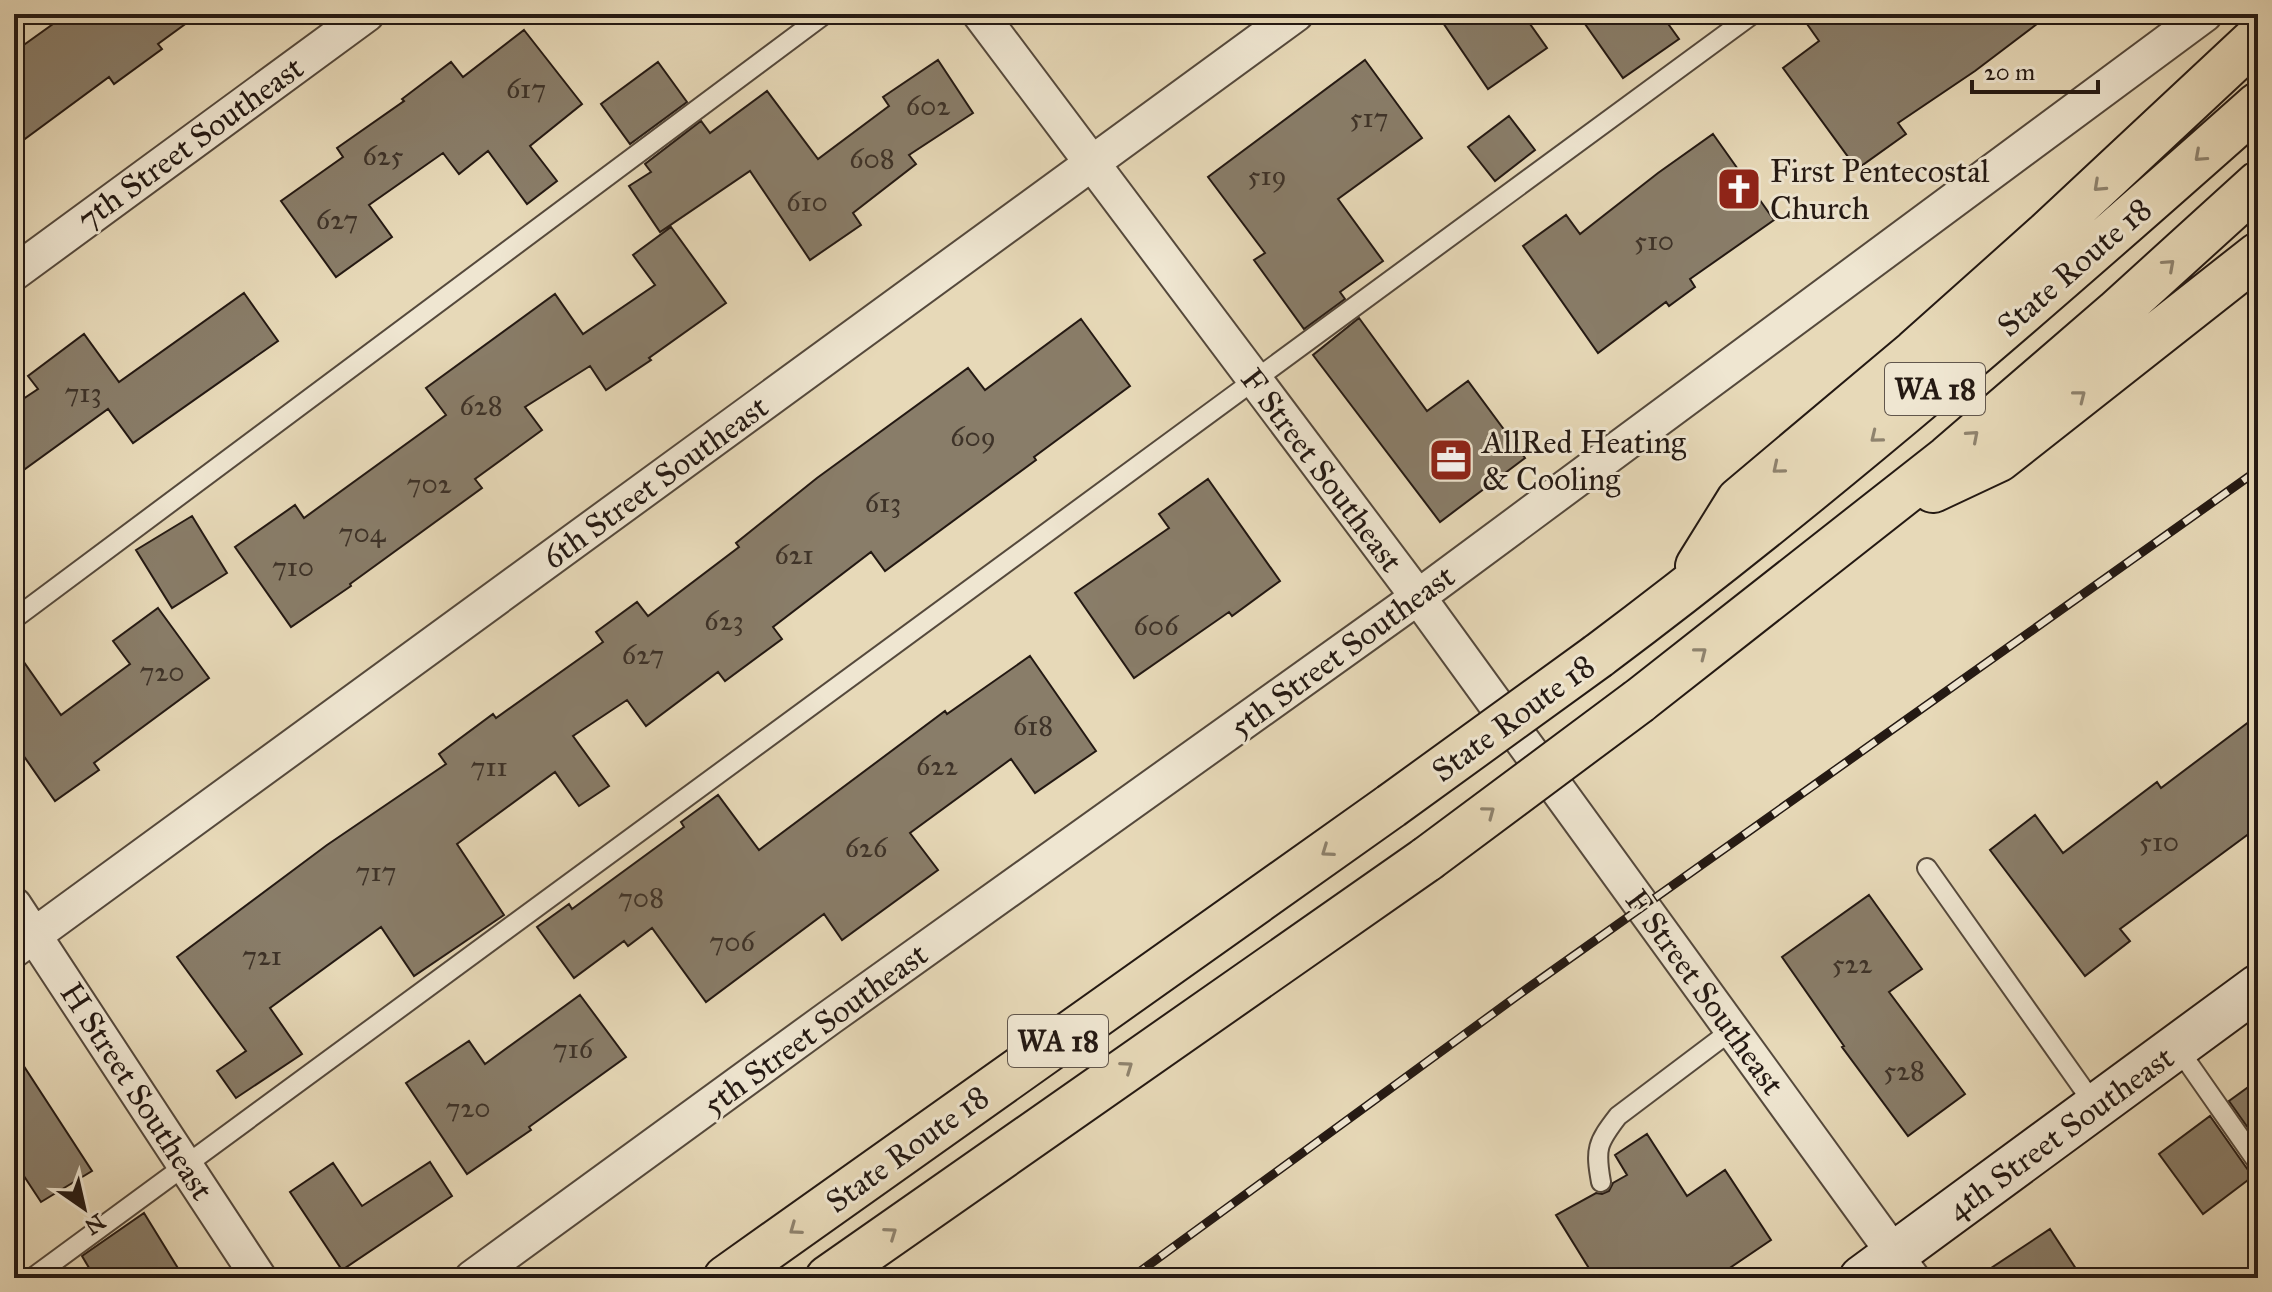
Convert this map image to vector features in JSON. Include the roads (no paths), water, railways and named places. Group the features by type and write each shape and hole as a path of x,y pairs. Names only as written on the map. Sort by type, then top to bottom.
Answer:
{"highway":[{"path":"1679,595 1739,500 1926,343 2258,37"},
{"name":"State Route 18","path":"726,1278 1391,806 1679,595 1945,380 2258,105"},
{"name":"State Route 18","path":"828,1278 1427,859 1639,701 1870,521 2116,313 2258,184"},
{"path":"1870,521 1999,459 2258,255"}],"street":[{"name":"7th Street Southeast","path":"14,273 367,14"},
{"name":"F Street Southeast","path":"980,14 1418,597 1732,1030 1890,1270"},
{"name":"6th Street Southeast","path":"24,943 1296,14"},
{"name":"5th Street Southeast","path":"472,1278 829,1018 1418,597 2205,14"},
{"name":"H Street Southeast","path":"14,905 24,943 186,1167 259,1278"},
{"name":"4th Street Southeast","path":"1890,1270 2096,1107 2258,987"}],"lane":[{"path":"14,619 825,14"},
{"path":"32,1278 1753,14"},
{"path":"1927,868 2096,1107"},
{"path":"1601,1182 1595,1153 1618,1116 1732,1030"},
{"path":"2176,1047 2258,1163"}],"railway":[{"path":"1131,1278 1528,988 2258,470"}],"place":[{"name":"First Pentecostal Church","path":"1739,189"},
{"name":"AllRed Heating & Cooling","path":"1451,460"}]}
